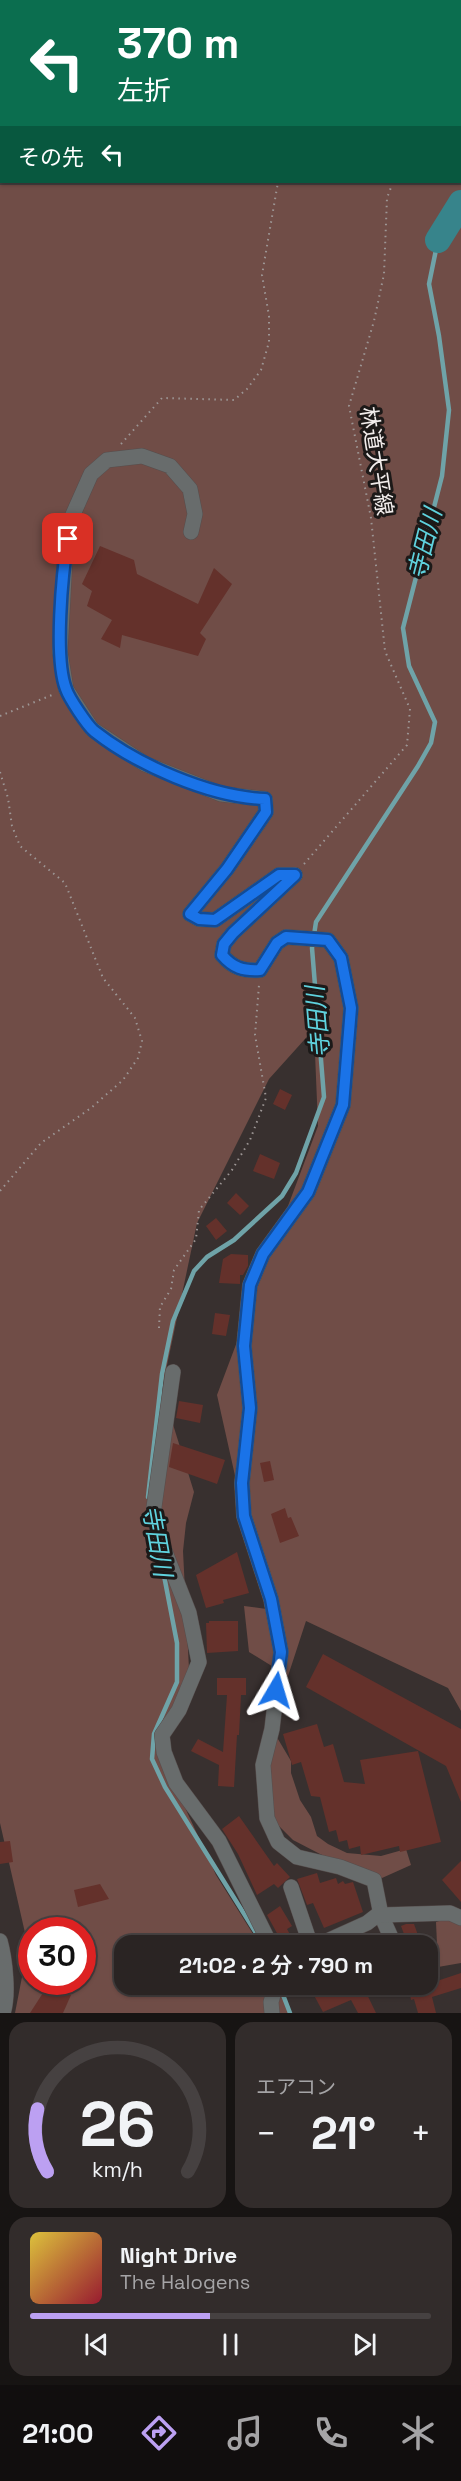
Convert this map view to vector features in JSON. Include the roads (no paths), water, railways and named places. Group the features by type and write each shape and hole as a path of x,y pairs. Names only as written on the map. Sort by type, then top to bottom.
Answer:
{"street":[{"path":"191,532 195,514 190,489 170,465 142,456 107,460 92,474 71,519 65,559 60,652 66,689 92,729 145,764 221,794 265,799 266,812 227,869 190,914 199,919 215,920 279,875 295,875 224,944 222,955 229,964 240,969 260,970 277,943 286,937 328,940 341,958 351,1008 343,1105 308,1192 263,1254 250,1285 244,1346 250,1408 242,1483 244,1516 271,1599 281,1652 272,1729 263,1765 267,1818 278,1842 297,1857 340,1867 374,1880 381,1915 390,1935"},
{"path":"173,1372 154,1506 158,1534 189,1613 199,1662 179,1710 162,1735 164,1752 176,1783 219,1841 266,1935"},
{"path":"291,1887 307,1935"},
{"path":"340,1935 367,1923 380,1913 381,1915 450,1913 461,1918"},
{"path":"0,1941 3,1952 5,1990 3,2013"}],"waterway":[{"name":"寺田川","path":"438,240 461,203"},
{"name":"寺田川","path":"148,1497 162,1374 173,1321 194,1271 207,1257 234,1240 282,1196 296,1173 324,1097 312,948 316,922 431,743 435,722 409,666 403,628 442,476 449,410 429,284 438,240"},
{"name":"寺田川","path":"161,1560 177,1643 177,1682 154,1734 152,1759 165,1787 257,1935"},
{"name":"寺田川","path":"283,1995 290,2013"}]}
